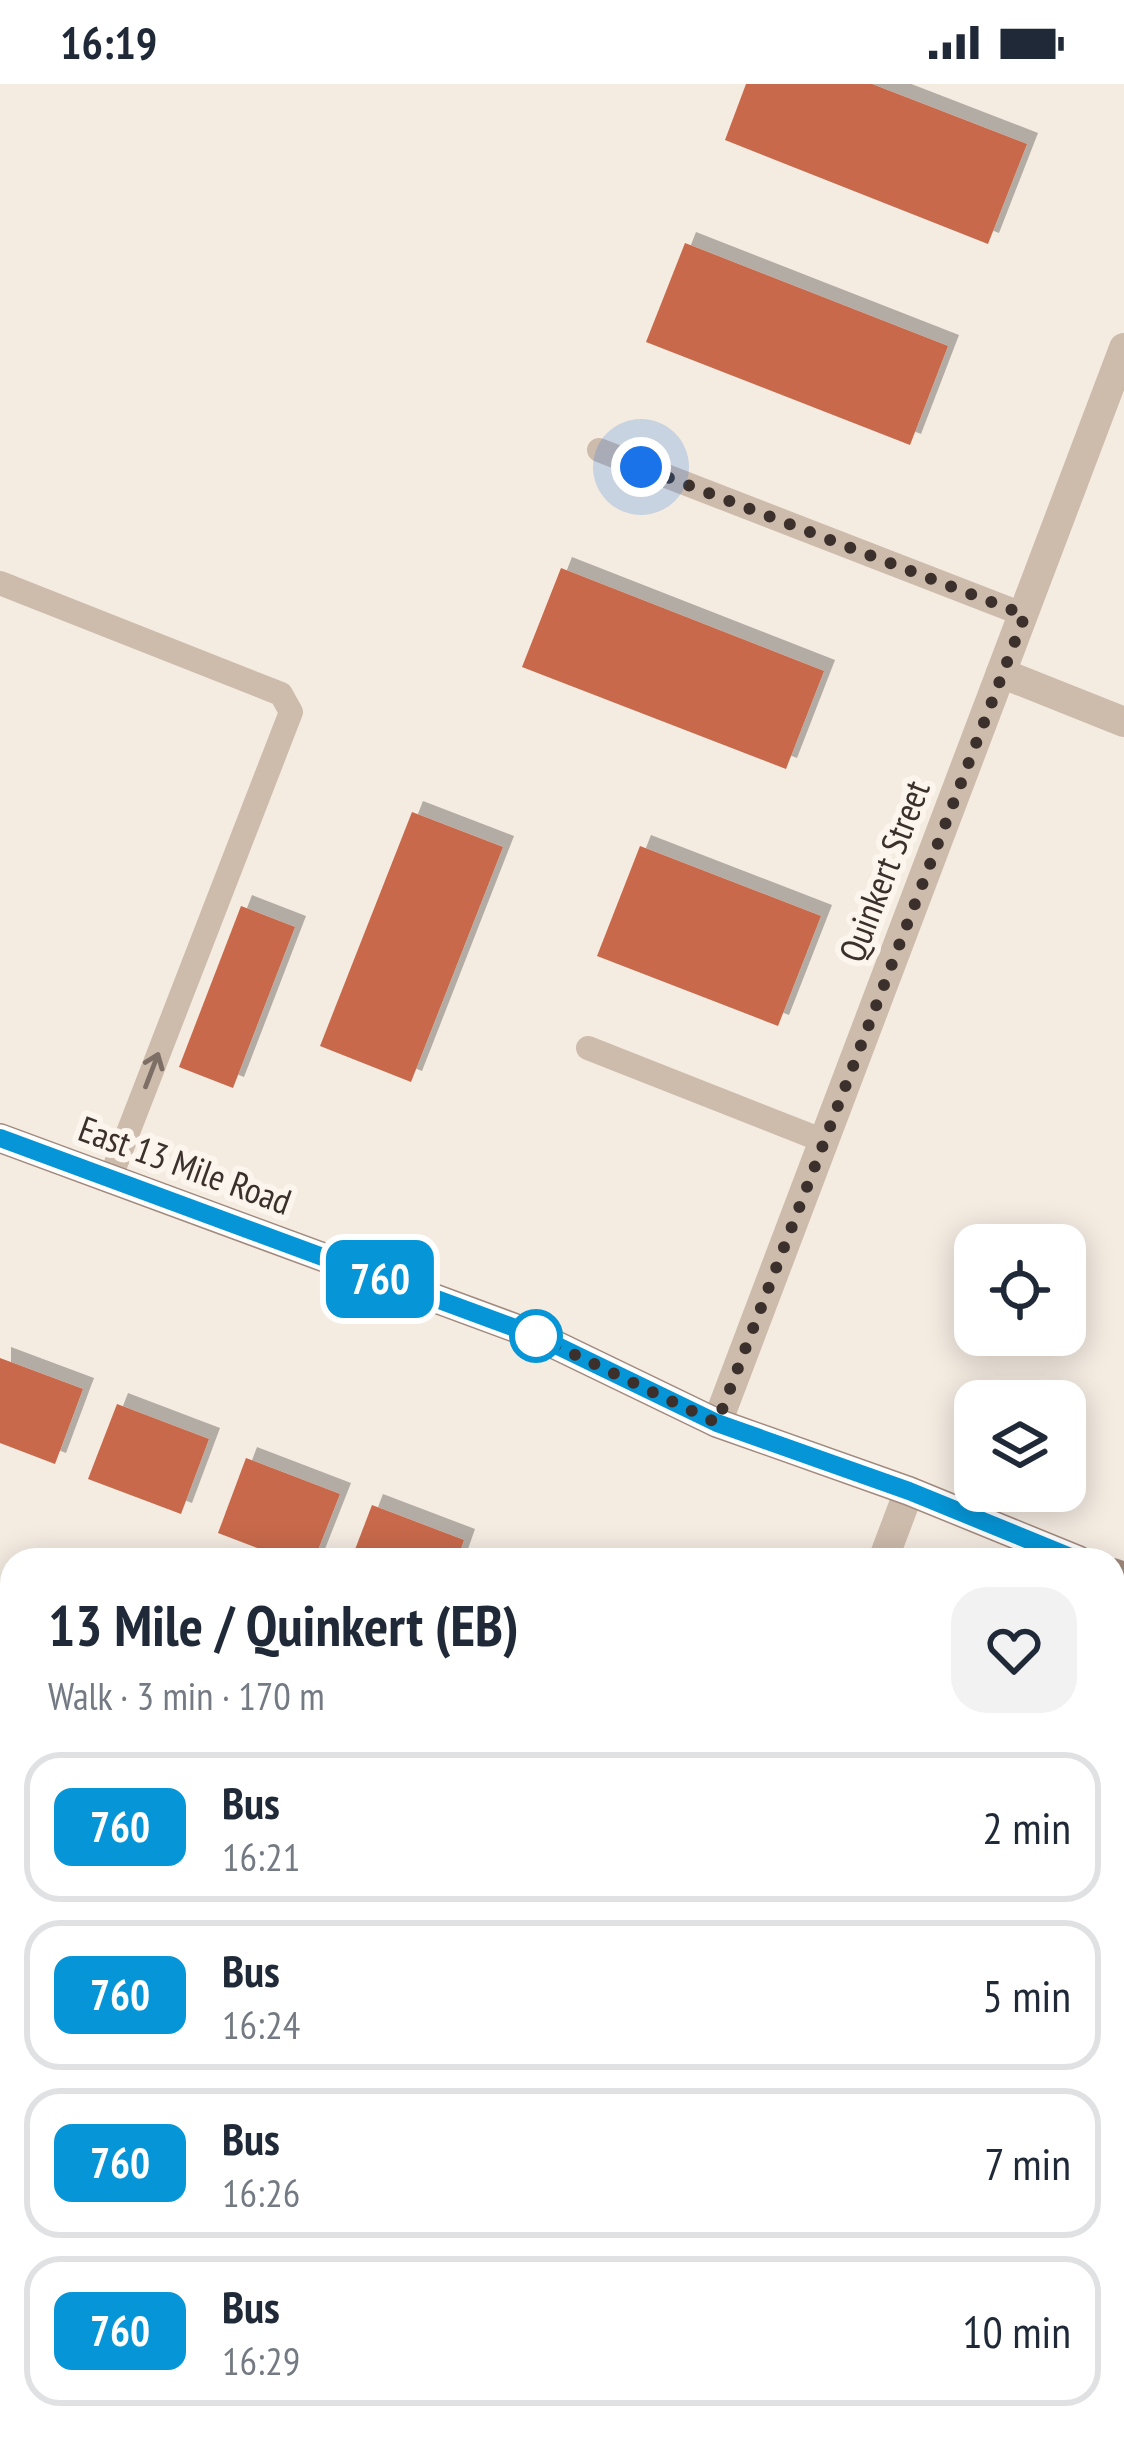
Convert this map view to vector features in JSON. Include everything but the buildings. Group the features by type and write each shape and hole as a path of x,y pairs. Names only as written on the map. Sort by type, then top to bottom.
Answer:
{"main road":[{"name":"East 13 Mile Road","path":"0,1138 537,1336 717,1423 909,1491 1049,1548"}],"street":[{"name":"Quinkert Street","path":"717,1423 1124,348"},
{"path":"1001,673 1124,722"},
{"path":"888,1548 909,1491"}],"lane":[{"path":"599,450 1025,615"},
{"path":"0,583 281,694 290,712 110,1179"},
{"path":"588,1048 824,1141"}],"bus line":[{"name":"760","path":"0,1138 537,1336 717,1423 909,1491 1049,1548"}],"route":[{"path":"536,1336 717,1423 1025,615 641,467"}]}
